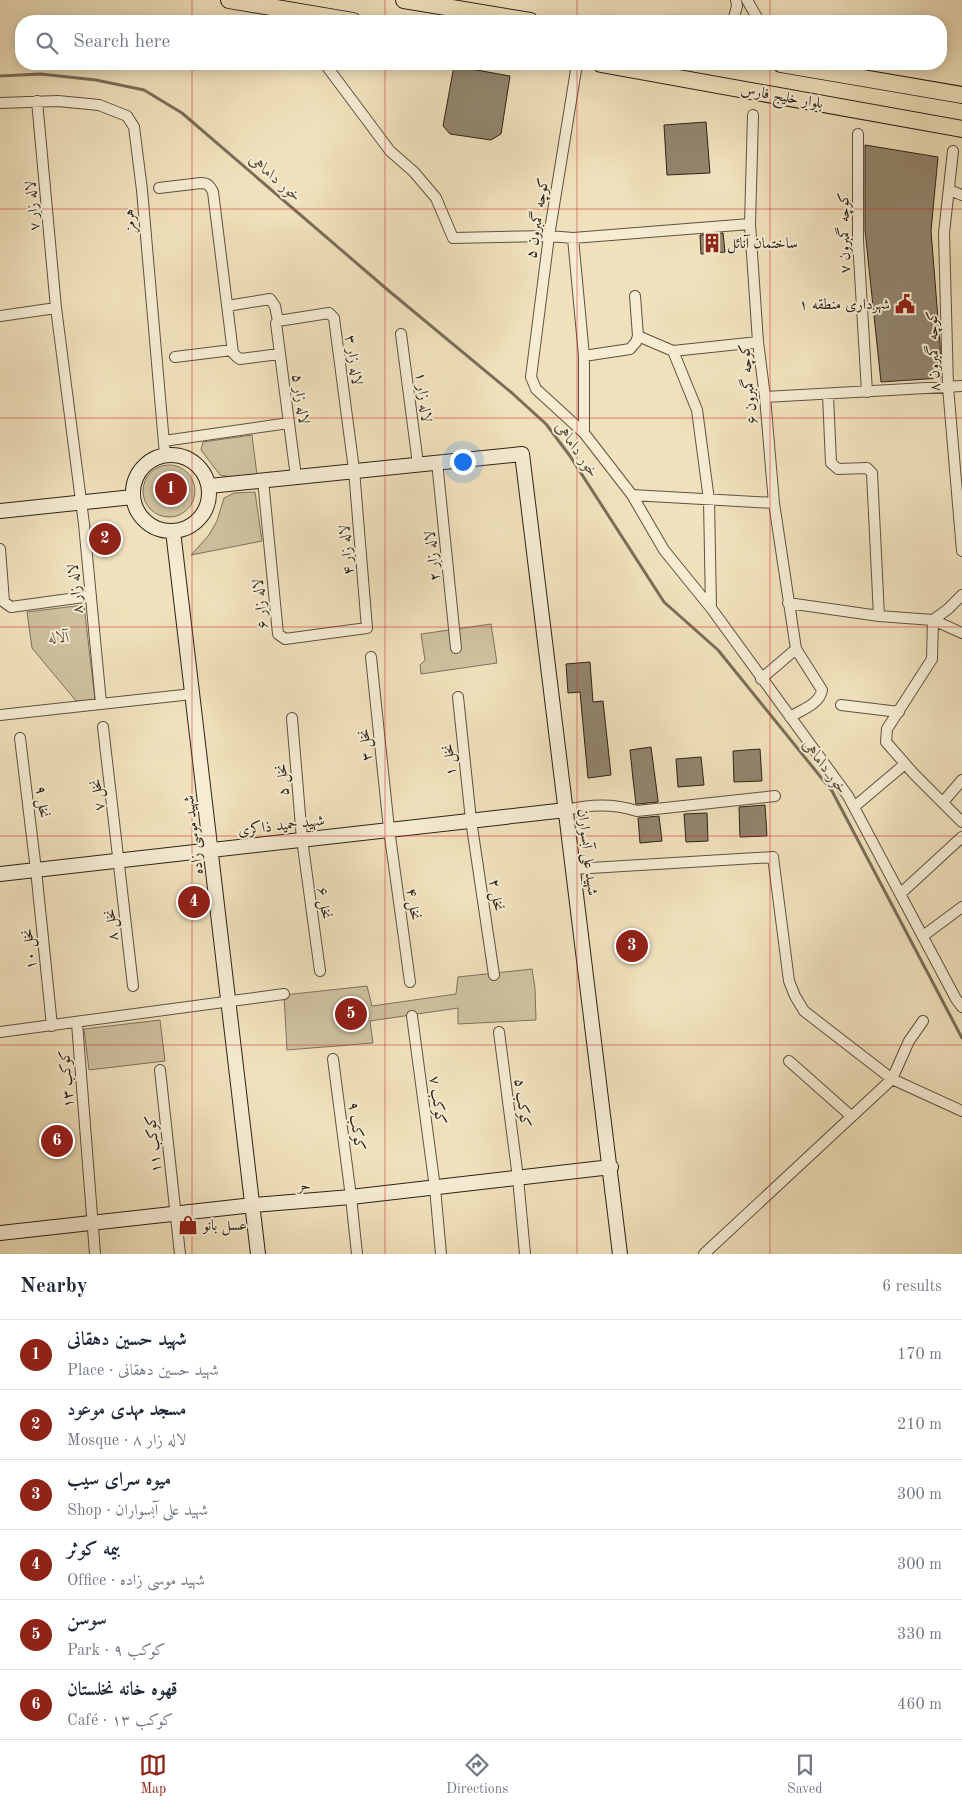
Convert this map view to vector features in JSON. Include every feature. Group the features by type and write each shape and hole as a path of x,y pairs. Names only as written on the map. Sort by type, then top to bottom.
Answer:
{"main road":[{"path":"229,0 278,15"},
{"path":"404,0 494,15"},
{"name":"بلوار خلیج فارس","path":"634,70 962,129"},
{"path":"825,70 962,95"}],"street":[{"path":"735,15 737,6 736,0"},
{"path":"747,0 756,15"},
{"path":"330,70 390,150 414,172 436,198 452,238 549,236 573,238 750,224"},
{"name":"کوچه گمبرون ۵","path":"576,70 549,236 531,377 536,388 584,434"},
{"name":"هرمز","path":"0,103 37,101 100,105 127,116 134,127 142,190 164,448"},
{"name":"لاله زار ۷","path":"37,101 56,308 81,503"},
{"name":"کوچه گمبرون ۶","path":"753,115 750,224 758,342 765,397 774,503 796,649"},
{"name":"کوچه گمبرون ۷","path":"858,134 858,240 866,392"},
{"name":"کوچه گمبرون ۸","path":"953,151 944,233 948,387 962,551"},
{"path":"159,188 201,183 206,183 210,186 213,192 234,355 240,358 279,354"},
{"path":"949,190 962,195"},
{"path":"573,238 584,356 584,434 632,495 664,550 711,608 848,796 923,936 960,1000"},
{"path":"584,356 630,349 636,342 638,336 635,296"},
{"name":"لاله زار ۵","path":"227,306 270,299 276,306 279,354 296,477"},
{"path":"0,316 56,308"},
{"name":"لاله زار ۳","path":"277,323 329,313 334,318 354,470"},
{"name":"لاله زار ۱","path":"401,334 418,464"},
{"path":"638,336 673,351 758,342"},
{"path":"175,357 232,350"},
{"path":"673,351 698,410 709,500 711,608"},
{"path":"765,397 828,395 962,386"},
{"path":"828,395 831,463 838,469 862,470 867,468 872,473 879,616"},
{"path":"164,448 175,455 187,458 197,465 205,474 209,486 209,498 205,511 197,521 186,528 173,532 160,530 148,524 139,515 132,491 142,467 164,448 289,423"},
{"name":"شهید علی آبسواران","path":"438,462 522,454 620,1254"},
{"path":"209,486 438,462"},
{"name":"لاله زار ۲","path":"438,462 456,648"},
{"name":"لاله زار ۴","path":"354,470 367,628"},
{"name":"لاله زار ۶","path":"263,480 278,634 286,639 367,628"},
{"path":"632,495 774,503"},
{"path":"0,511 133,497"},
{"name":"لاله زار ۸","path":"81,503 101,703"},
{"name":"شهید موسی زاده","path":"173,532 258,1254"},
{"path":"0,549 4,602 7,606 91,596"},
{"path":"933,620 948,610 962,595"},
{"path":"788,603 879,616 933,620 962,632"},
{"path":"933,620 932,659 887,729 886,742 962,822"},
{"path":"761,679 796,649 822,690 821,696 817,701 790,717"},
{"name":"نخل ۳","path":"371,657 389,829"},
{"path":"0,715 192,694"},
{"name":"نخل ۱","path":"458,697 471,820"},
{"path":"841,705 899,712"},
{"name":"نخل ۵","path":"292,718 302,839"},
{"name":"نخل ۷","path":"104,727 119,860"},
{"name":"نخل ۹","path":"20,738 36,870"},
{"path":"854,807 905,764"},
{"path":"942,802 962,780"},
{"path":"566,810 601,804 626,807 637,811 775,796"},
{"name":"شهید حمید ذاکری","path":"0,874 566,810"},
{"name":"نخل ۲","path":"471,820 494,975"},
{"name":"نخل ۴","path":"389,829 410,982"},
{"path":"900,894 962,837"},
{"name":"نخل ۶","path":"302,839 320,971"},
{"path":"574,869 773,857 789,981 804,1011 892,1079 962,1111"},
{"name":"نخل ۸","path":"119,860 133,986"},
{"name":"نخل ۱۰","path":"36,870 52,1026"},
{"path":"923,936 962,907"},
{"path":"0,1032 284,994"},
{"name":"کوکب ۷","path":"412,1016 435,1188 440,1254"},
{"path":"704,1254 892,1079 909,1041 923,1021"},
{"name":"کوکب ۱۳","path":"77,1023 91,1222 95,1254"},
{"name":"کوکب ۵","path":"499,1032 518,1178 525,1254"},
{"name":"کوکب ۹","path":"332,1059 357,1254"},
{"path":"789,1061 851,1116"},
{"name":"کوکب ۱۱","path":"160,1070 180,1254"},
{"name":"حر","path":"0,1233 91,1222 435,1188 610,1167"}],"green space":[{"path":"252,435 257,475 231,477 220,475 201,450 203,442"},
{"path":"169,465 179,467 187,473 193,481 195,491 193,501 187,509 179,515 169,517 159,515 151,509 145,501 143,491 145,481 151,473 159,467"},
{"path":"255,492 262,541 191,555 209,535 217,521 224,498 234,493"},
{"name":"آلاله","path":"84,605 95,700 76,701 32,648 27,612"},
{"path":"491,624 497,663 421,674 420,665 425,660 421,634"},
{"path":"532,969 535,988 536,1020 458,1024 458,1008 370,1021 373,1043 287,1050 284,995 367,986 372,1006 456,994 458,977"},
{"path":"160,1020 165,1061 89,1070 84,1029"}],"building":[{"path":"453,70 476,70 510,76 501,134 491,140 450,134 443,126"},
{"path":"706,122 710,173 667,175 664,125"},
{"name":"شهرداری منطقه ۱","path":"865,145 938,157 931,231 941,378 881,382 865,230"},
{"name":"ساختمان آنائل","path":"723,233 725,252 701,254 700,235"},
{"path":"590,662 593,702 603,701 611,775 588,778 580,692 568,693 566,664"},
{"path":"651,747 658,802 636,804 630,750"},
{"path":"760,749 762,781 734,782 733,751"},
{"path":"701,757 704,785 678,787 676,759"},
{"path":"765,805 767,836 740,837 739,807"},
{"path":"707,813 708,841 686,842 684,814"},
{"path":"659,816 662,841 640,843 638,818"}],"waterway":[{"name":"خور داماهی","path":"0,76 41,74 96,80 144,90 182,113 546,424 570,456 664,602 718,650 832,791 962,1038"}],"place":[{"name":"ساختمان آنائل","path":"712,243"},
{"name":"شهرداری منطقه ۱","path":"905,304"},
{"name":"شهید حسین دهقانی","path":"171,489"},
{"name":"مسجد مهدی موعود","path":"105,539"},
{"name":"بیمه کوثر","path":"194,902"},
{"name":"میوه سرای سیب","path":"632,946"},
{"name":"سوسن","path":"351,1014"},
{"name":"قهوه خانه نخلستان","path":"57,1141"},
{"name":"عسل بانو","path":"188,1225"}]}
